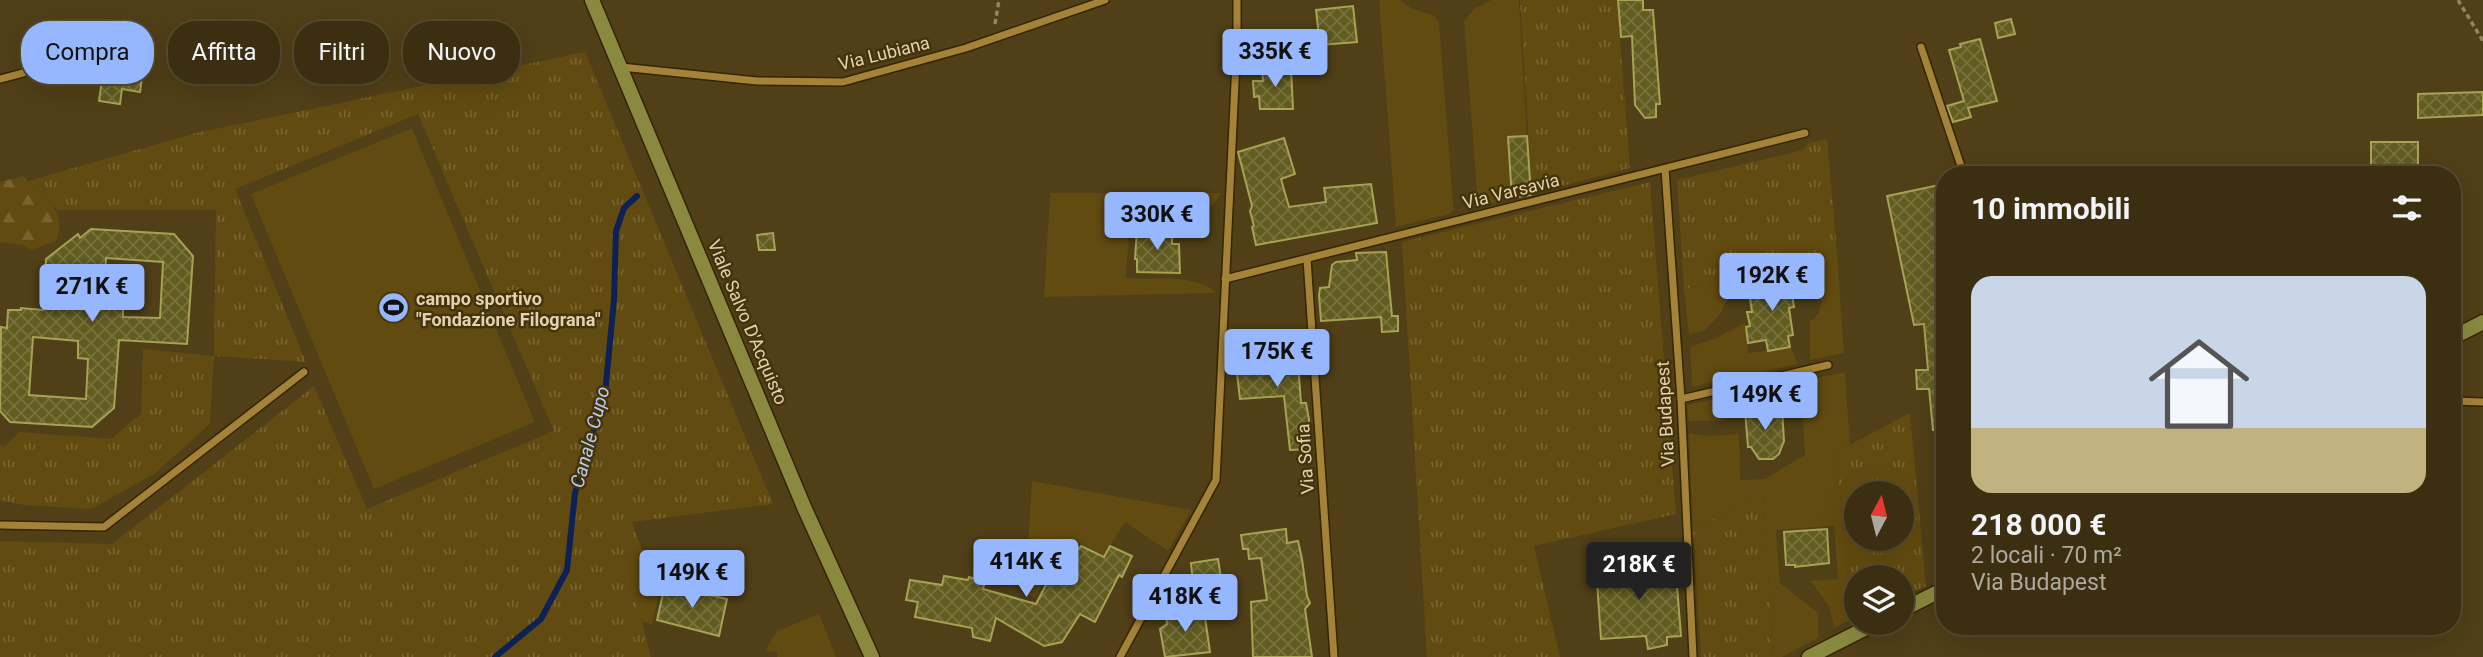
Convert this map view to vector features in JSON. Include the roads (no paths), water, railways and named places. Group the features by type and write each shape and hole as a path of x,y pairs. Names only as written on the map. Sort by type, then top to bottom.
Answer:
{"street":[{"name":"Viale Salvo D'Acquisto","path":"593,0 804,507 872,657"},
{"name":"Via Lubiana","path":"621,67 757,81 843,82 993,40 1105,0"},
{"path":"1120,657 1216,480 1237,0"},
{"path":"1920,47 1961,166"},
{"path":"0,79 21,74"},
{"name":"Via Varsavia","path":"1225,279 1804,133"},
{"name":"Via Budapest","path":"1665,169 1681,399 1693,657"},
{"name":"Via Sofia","path":"1307,259 1334,657"},
{"path":"2461,333 2483,322"},
{"path":"1681,399 1828,365"},
{"path":"0,525 104,527 304,372"},
{"path":"2461,401 2483,402"},
{"path":"1914,604 1936,593"},
{"path":"1809,657 1853,635"}],"waterway":[{"name":"Canale Cupo","path":"495,657 541,619 567,570 575,493 605,394 614,300 616,231 624,208 637,196"}],"place":[{"name":"campo sportivo \"Fondazione Filograna\"","path":"393,308"}]}
